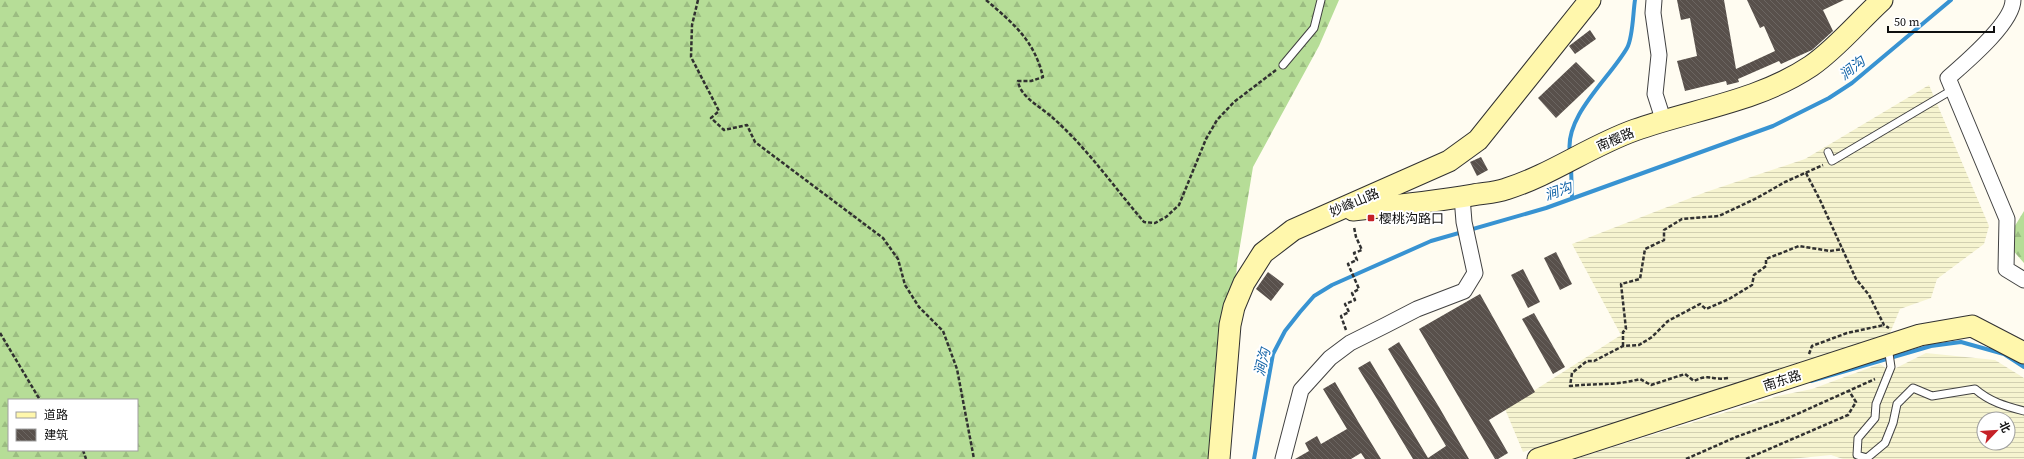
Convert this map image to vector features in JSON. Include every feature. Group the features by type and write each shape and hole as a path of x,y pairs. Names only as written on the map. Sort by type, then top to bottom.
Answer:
{"street":[{"name":"妙峰山路","path":"1219,459 1230,324 1234,307 1244,282 1263,253 1293,230 1449,161 1478,140 1590,0"},
{"path":"1654,0 1653,14 1659,55 1656,94 1664,122"},
{"name":"南樱路","path":"1321,217 1351,210 1462,197 1505,190 1533,179 1586,151 1619,136 1720,106 1786,80 1811,66 1841,41 1882,0"},
{"path":"2013,0 2013,8 1985,45 1948,78 2006,219 2006,269 2024,280"},
{"path":"1283,459 1301,390 1330,358 1350,343 1386,325 1417,310 1464,291 1475,274 1464,222 1462,197"},
{"name":"南东路","path":"1538,459 1892,354 1920,335 1972,326 2024,353"}],"lane":[{"path":"1283,65 1314,28 1321,0"},
{"path":"1828,152 1832,161 1952,90"},
{"path":"1892,354 1876,404 1875,418 1858,438 1857,455 1867,458 1885,443 1893,423 1897,404 1913,388 1932,396 1975,389 1985,398 1996,404 2024,411"}],"path":[{"path":"698,0 692,25 691,57 719,111 711,118 724,130 747,125 754,142 883,238 898,259 905,285 919,307 943,331 957,369 974,459"},
{"path":"986,0 1009,20 1030,42 1040,62 1043,77 1031,81 1018,81 1019,89 1054,118 1084,149 1144,222 1155,223 1166,218 1179,205 1206,139 1217,120 1234,102 1283,65"},
{"path":"1623,346 1623,332 1626,329 1622,284 1640,278 1645,248 1664,240 1664,230 1682,219 1719,216 1832,161"},
{"path":"1686,459 1736,437 1786,419 1849,391 1892,354 1884,325 1869,295 1856,279 1806,173"},
{"path":"1343,320 1341,316 1349,312 1345,304 1355,300 1352,293 1360,289 1348,264 1357,260 1354,253 1362,250 1356,237"},
{"path":"1730,377 1719,380 1705,376 1694,381 1685,374 1651,385 1640,379 1606,386 1599,383 1570,386 1572,373 1587,361 1594,361 1623,346 1639,345 1652,337 1668,321 1700,304 1706,309 1729,299 1752,285 1754,274 1766,266 1766,259 1799,246 1830,251 1842,249"},
{"path":"1808,358 1812,346 1847,333 1884,325"},
{"path":"0,333 39,399"},
{"path":"1746,459 1848,415 1856,402 1849,391"}],"shaded area":[{"path":"1929,85 1989,226 1984,244 1937,279 1931,298 1900,309 1890,333 1788,369 1523,452 1505,409 1621,335 1572,244 1706,192 1805,159"},
{"path":"1926,353 1995,360 2024,378 2024,459 1843,459 1831,455 1790,459 1575,459 1778,396 1812,389 1880,364 1890,371"}],"green space":[{"path":"0,0 1339,0 1319,46 1253,167 1237,264 1223,459 0,459"},
{"path":"2024,211 2024,263 2003,239 2013,229"}],"building":[{"path":"1677,0 1724,0 1736,69 1775,51 1764,26 1760,28 1747,0 1844,0 1823,10 1833,31 1812,50 1781,64 1779,61 1738,79 1739,82 1727,85 1726,81 1685,91 1677,61 1697,56 1690,18 1681,20"},
{"path":"1590,30 1596,39 1575,54 1569,46"},
{"path":"1576,62 1595,81 1556,118 1538,98"},
{"path":"1481,157 1488,170 1477,176 1470,162"},
{"path":"1556,252 1572,284 1560,290 1544,258"},
{"path":"1523,269 1540,302 1528,308 1511,275"},
{"path":"1268,272 1284,284 1271,301 1256,289"},
{"path":"1480,294 1535,392 1489,420 1508,453 1498,459 1495,459 1419,329"},
{"path":"1534,313 1565,367 1553,374 1522,319"},
{"path":"1399,342 1469,459 1413,459 1358,368 1370,361 1428,458 1446,446 1388,349"},
{"path":"1335,382 1381,459 1365,459 1361,453 1351,459 1295,459 1309,451 1305,443 1317,436 1321,444 1347,429 1323,389"}],"waterway":[{"path":"1570,153 1570,139 1574,125 1581,111 1629,44 1632,32 1635,0"},
{"name":"涧沟","path":"1254,459 1273,354 1285,331 1314,296 1332,285 1431,241 1546,208 1773,126 1829,98 1852,83 1951,0"},
{"path":"1571,166 1572,198"},
{"path":"1811,381 1931,346 1961,342 2004,354 2024,367"}],"place":[{"name":"樱桃沟路口","path":"1371,218"}]}
